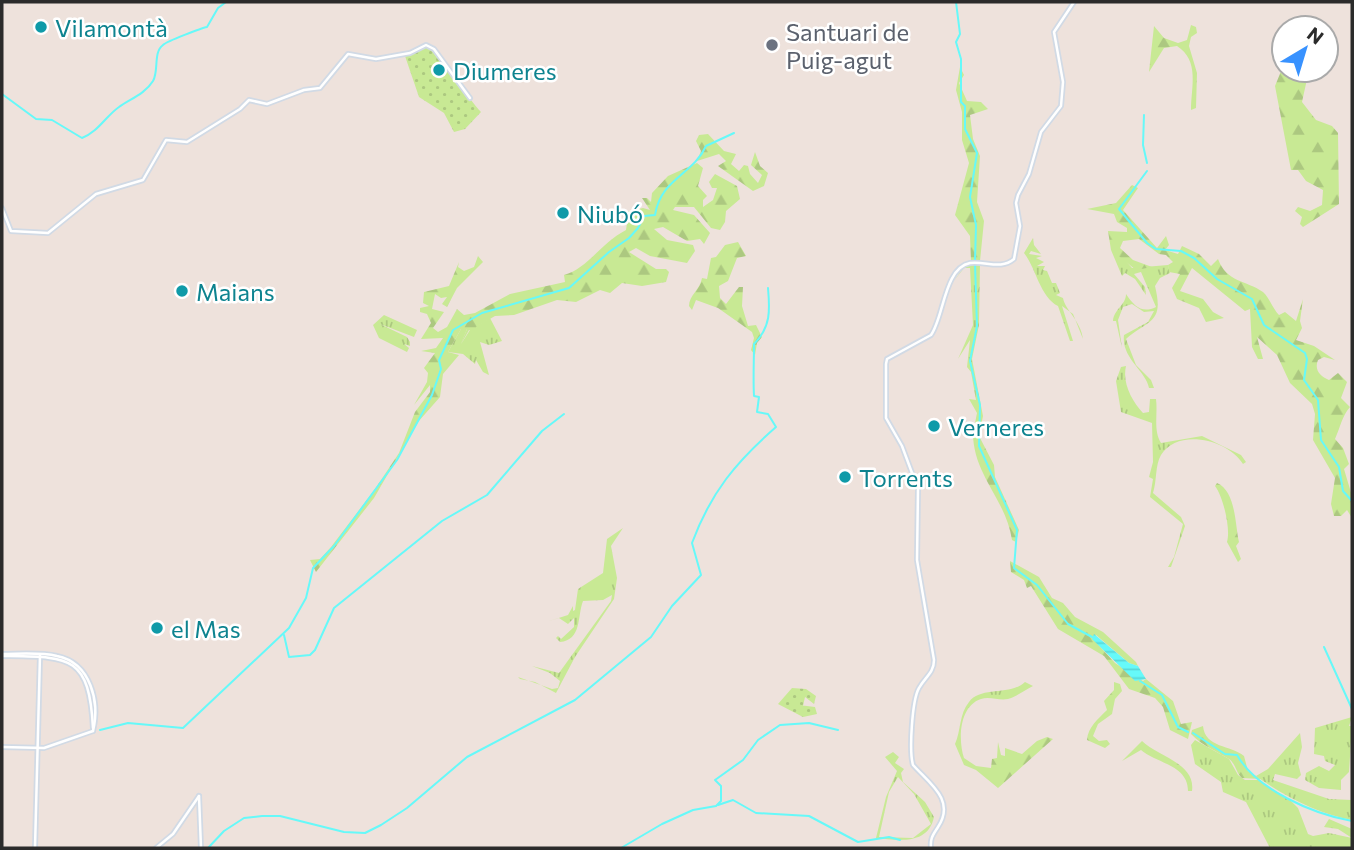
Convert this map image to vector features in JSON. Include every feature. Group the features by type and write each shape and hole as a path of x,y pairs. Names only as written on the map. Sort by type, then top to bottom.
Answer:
{"street":[{"path":"931,848 932,836 944,816 943,805 934,783 913,765 910,743 916,695 934,669 934,660 916,561 918,489 902,446 886,418 886,364 887,359 931,335 948,285 961,267 982,262 998,265 1014,259 1020,226 1016,204 1018,195 1029,174 1041,132 1061,106 1063,82 1054,32 1073,2"},
{"path":"2,208 11,231 48,233 96,194 143,180 166,141 187,142 240,109 249,100 267,104 304,90 320,88 348,54 354,52 376,59 410,53 426,45 434,49 470,98"},
{"path":"2,655 40,656 66,661 83,675 90,688 93,731 38,748 2,747"},
{"path":"35,848 40,656"},
{"path":"156,848 173,834 199,796 201,848"}],"green space":[{"path":"1191,25 1196,27 1197,33 1191,37 1189,46 1197,73 1196,108 1191,110 1193,75 1189,59 1184,52 1177,46 1164,48 1149,72 1154,26 1164,38 1178,43 1187,40"},
{"path":"426,46 481,112 465,129 454,132 444,113 419,97 405,56"},
{"path":"960,67 964,75 959,83 967,101 981,102 988,109 970,115 973,139 980,156 977,202 984,221 980,261 971,261 970,236 955,215 969,163 962,140 962,112 956,90"},
{"path":"1306,84 1302,102 1316,120 1332,126 1338,133 1339,204 1303,227 1300,224 1302,217 1295,211 1298,207 1310,211 1322,205 1323,190 1306,181 1298,170 1291,170 1275,86"},
{"path":"708,134 724,151 736,154 731,164 739,171 744,165 748,166 750,174 758,183 762,175 751,165 755,152 760,166 768,173 764,186 753,191 718,166 726,161 719,154 697,161 701,151 696,141 699,135"},
{"path":"697,163 703,168 698,186 707,196 703,200 703,207 713,200 717,188 712,188 709,182 715,174 737,186 740,199 726,211 725,222 720,230 711,228 694,207 675,207 673,210 694,215 710,233 704,244 700,239 687,241 663,227 654,229 667,240 693,245 695,251 687,263 650,256 636,248 629,252 656,269 666,269 669,272 666,282 642,286 622,283 610,293 600,290 576,302 557,300 514,315 495,316 476,327 476,333 469,330 460,346 467,329 461,329 448,352 459,355 443,374 440,397 418,422 374,498 316,572 310,560 320,559 331,547 375,489 399,453 415,412 430,392 430,385 414,405 427,382 428,373 424,368 435,353 421,351 436,348 443,338 421,339 431,323 427,314 420,312 420,308 429,306 423,303 424,292 449,286 459,262 458,267 464,271 474,267 478,256 483,262 457,288 447,307 442,304 447,297 441,298 435,294 432,309 444,312 433,328 438,332 447,327 457,309 464,315 475,313 510,294 565,282 564,275 580,267 626,230 627,223 621,213 643,208 650,210 642,198 651,202 652,193 668,176"},
{"path":"1132,185 1138,188 1123,210 1157,248 1166,236 1169,245 1165,250 1178,254 1182,246 1199,254 1211,266 1218,259 1226,273 1263,292 1279,315 1285,312 1296,321 1303,299 1300,321 1302,328 1296,340 1314,346 1335,360 1324,357 1318,360 1317,370 1323,377 1329,380 1338,373 1347,382 1341,398 1350,407 1335,439 1343,448 1349,464 1344,469 1352,496 1352,518 1347,510 1341,516 1334,516 1331,504 1335,478 1313,440 1315,414 1312,404 1290,383 1277,355 1257,337 1263,359 1258,359 1252,347 1250,309 1245,311 1192,268 1180,291 1203,299 1213,312 1224,318 1206,322 1199,308 1177,299 1172,288 1180,274 1169,272 1168,265 1173,262 1166,255 1159,254 1139,239 1123,241 1120,248 1133,260 1152,267 1136,270 1111,250 1108,231 1127,232 1127,228 1117,222 1114,214 1087,209 1116,203"},
{"path":"1033,238 1034,245 1041,254 1031,251 1029,254 1042,256 1036,258 1044,262 1037,266 1045,266 1043,270 1047,271 1052,283 1056,283 1060,293 1056,295 1063,298 1070,312 1062,306 1073,341 1070,341 1058,306 1042,289 1024,253"},
{"path":"738,242 746,256 737,258 728,281 719,286 720,298 726,304 739,287 743,287 742,306 748,326 756,325 762,337 757,343 755,355 751,350 754,338 752,332 718,308 696,300 692,310 689,306 702,278 707,279 711,258 716,257 725,245"},
{"path":"1111,250 1120,254 1132,268 1168,265 1170,273 1160,278 1155,286 1158,307 1156,314 1153,319 1126,339 1136,365 1151,380 1154,388 1149,388 1126,351 1124,335 1148,322 1154,311 1144,312 1132,304 1123,307 1118,320 1122,348 1116,321 1113,321 1126,294 1139,308 1147,310 1156,307 1141,272 1134,274 1145,287 1146,295 1135,279 1125,273 1122,276"},
{"path":"980,264 979,325 972,359 983,416 979,436 973,433 977,413 969,399 976,400 971,372 967,367 970,340 958,359 973,325 970,268 964,268 954,281 964,267"},
{"path":"384,315 417,330 414,337 380,324 407,337 410,346 404,344 409,348 407,352 379,338 373,325"},
{"path":"490,318 502,341 489,345 480,342 489,375 483,372 476,360 475,364 463,354 448,352 461,329 467,329 461,344 470,330"},
{"path":"1126,366 1125,379 1129,391 1143,413 1149,412 1150,399 1156,399 1156,427 1161,443 1202,436 1241,455 1246,462 1243,464 1227,449 1215,443 1191,439 1169,446 1161,455 1153,493 1181,517 1185,526 1171,567 1168,567 1174,557 1183,524 1150,497 1153,479 1149,477 1153,462 1152,423 1121,412 1116,381 1121,367"},
{"path":"973,433 979,436 994,465 995,477 1019,530 1016,542 1012,540 1009,525 978,462"},
{"path":"1217,483 1228,493 1234,509 1239,542 1236,546 1241,559 1238,562 1227,542 1226,513 1215,486"},
{"path":"623,528 611,546 617,578 614,599 575,657 556,693 541,685 558,688 560,681 550,673 532,666 559,673 611,601 612,595 603,600 583,601 578,627 567,640 560,642 556,638 558,636 561,639 574,627 574,618 568,624 559,618 546,622 568,615 573,606 573,611 575,610 578,589 603,573 607,539"},
{"path":"1010,561 1039,577 1052,598 1063,603 1075,617 1103,632 1136,662 1138,666 1129,663 1096,635 1093,639 1115,663 1143,681 1146,679 1173,701 1181,724 1192,722 1188,739 1170,730 1163,707 1155,698 1129,689 1104,656 1058,629 1031,586 1027,588 1024,580 1011,572"},
{"path":"1025,682 1033,686 1008,699 981,699 968,709 962,724 961,742 964,758 976,766 976,770 964,765 955,744 963,712 969,702 981,694 1012,689"},
{"path":"1114,682 1120,684 1122,691 1115,699 1112,714 1098,724 1093,736 1099,741 1107,740 1110,744 1105,748 1087,740 1091,727 1107,710 1104,701 1114,690"},
{"path":"792,688 806,689 816,696 814,704 805,697 803,706 815,707 817,714 803,717 778,704"},
{"path":"1352,717 1349,726 1352,726 1349,772 1341,780 1341,790 1319,788 1305,780 1306,773 1319,766 1329,771 1335,765 1325,761 1324,756 1314,754 1315,728"},
{"path":"1203,726 1208,738 1213,742 1244,756 1248,771 1261,779 1242,778 1229,759 1191,734 1192,730"},
{"path":"1300,733 1302,747 1298,763 1301,775 1297,779 1275,774 1273,780 1329,799 1352,800 1352,820 1302,803 1256,776 1268,769"},
{"path":"1047,737 1053,739 998,788 976,770 976,766 991,768 992,759 997,758 998,742 1001,755 1005,756 1005,748 1022,754 1037,741"},
{"path":"1195,740 1229,759 1238,775 1245,780 1258,780 1290,800 1298,808 1308,834 1313,836 1329,833 1352,838 1352,848 1270,848 1246,802 1223,792 1221,782 1195,764 1191,745"},
{"path":"1142,741 1188,773 1192,781 1192,791 1188,791 1187,782 1178,770 1141,750 1122,761"},
{"path":"893,752 899,757 895,763 904,769 901,773 903,782 925,802 934,817 931,826 919,837 902,840 876,838 886,797 897,771 885,757","holes":["898,777 914,794 931,824 913,838 879,837 889,792"]},
{"path":"1329,819 1352,829 1352,838 1338,829 1324,827"}],"water":[{"path":"1094,634 1129,663 1138,666 1146,679 1135,681 1092,639"}],"waterway":[{"path":"2,94 36,119 52,120 82,138 93,132 119,107 150,86 155,77 158,52 163,45 207,27 218,8 226,2"},
{"path":"956,2 960,34 956,42 961,59 961,102 965,106 965,129 977,153 970,197 976,225 975,261"},
{"path":"1144,115 1143,145 1147,163"},
{"path":"100,730 128,723 183,728 289,628 306,598 313,568 334,546 397,460 432,395 441,369 439,360 453,330 482,313 569,288 629,238 644,216 655,215 664,193 693,164 706,146 734,133"},
{"path":"1147,171 1119,209 1147,243 1156,249 1181,251 1194,258 1217,279 1252,299 1264,325 1305,353 1307,359 1304,380 1318,400 1321,440 1339,467 1343,491 1352,501"},
{"path":"975,264 977,326 970,361 980,405 979,446 1017,530 1014,568 1037,585 1068,624 1092,637"},
{"path":"208,848 224,831 244,818 262,816 280,816 344,832 365,833 407,808 467,757 575,700 651,637 672,606 701,575 692,543 716,493 737,466 776,427 768,414 757,412 759,397 754,396 754,344 764,331 768,318 768,288"},
{"path":"284,635 289,657 310,655 315,650 334,608 442,521 487,495 542,431 564,414"},
{"path":"1324,647 1352,709"},
{"path":"1140,681 1162,695 1178,727 1188,732"},
{"path":"621,848 693,810 716,806 721,801 721,786 715,780 743,760 758,740 780,725 809,723 838,730"},
{"path":"1193,733 1225,754 1237,755 1258,779 1287,799 1320,813 1352,821"},
{"path":"718,805 733,800 756,813 809,816 858,842 889,837 900,840"}],"place":[{"name":"Vilamontà","path":"41,27"},
{"name":"Santuari de Puig-agut","path":"772,45"},
{"name":"Diumeres","path":"439,70"},
{"name":"Niubó","path":"563,213"},
{"name":"Maians","path":"182,291"},
{"name":"Verneres","path":"934,426"},
{"name":"Torrents","path":"845,477"},
{"name":"el Mas","path":"157,628"}]}
